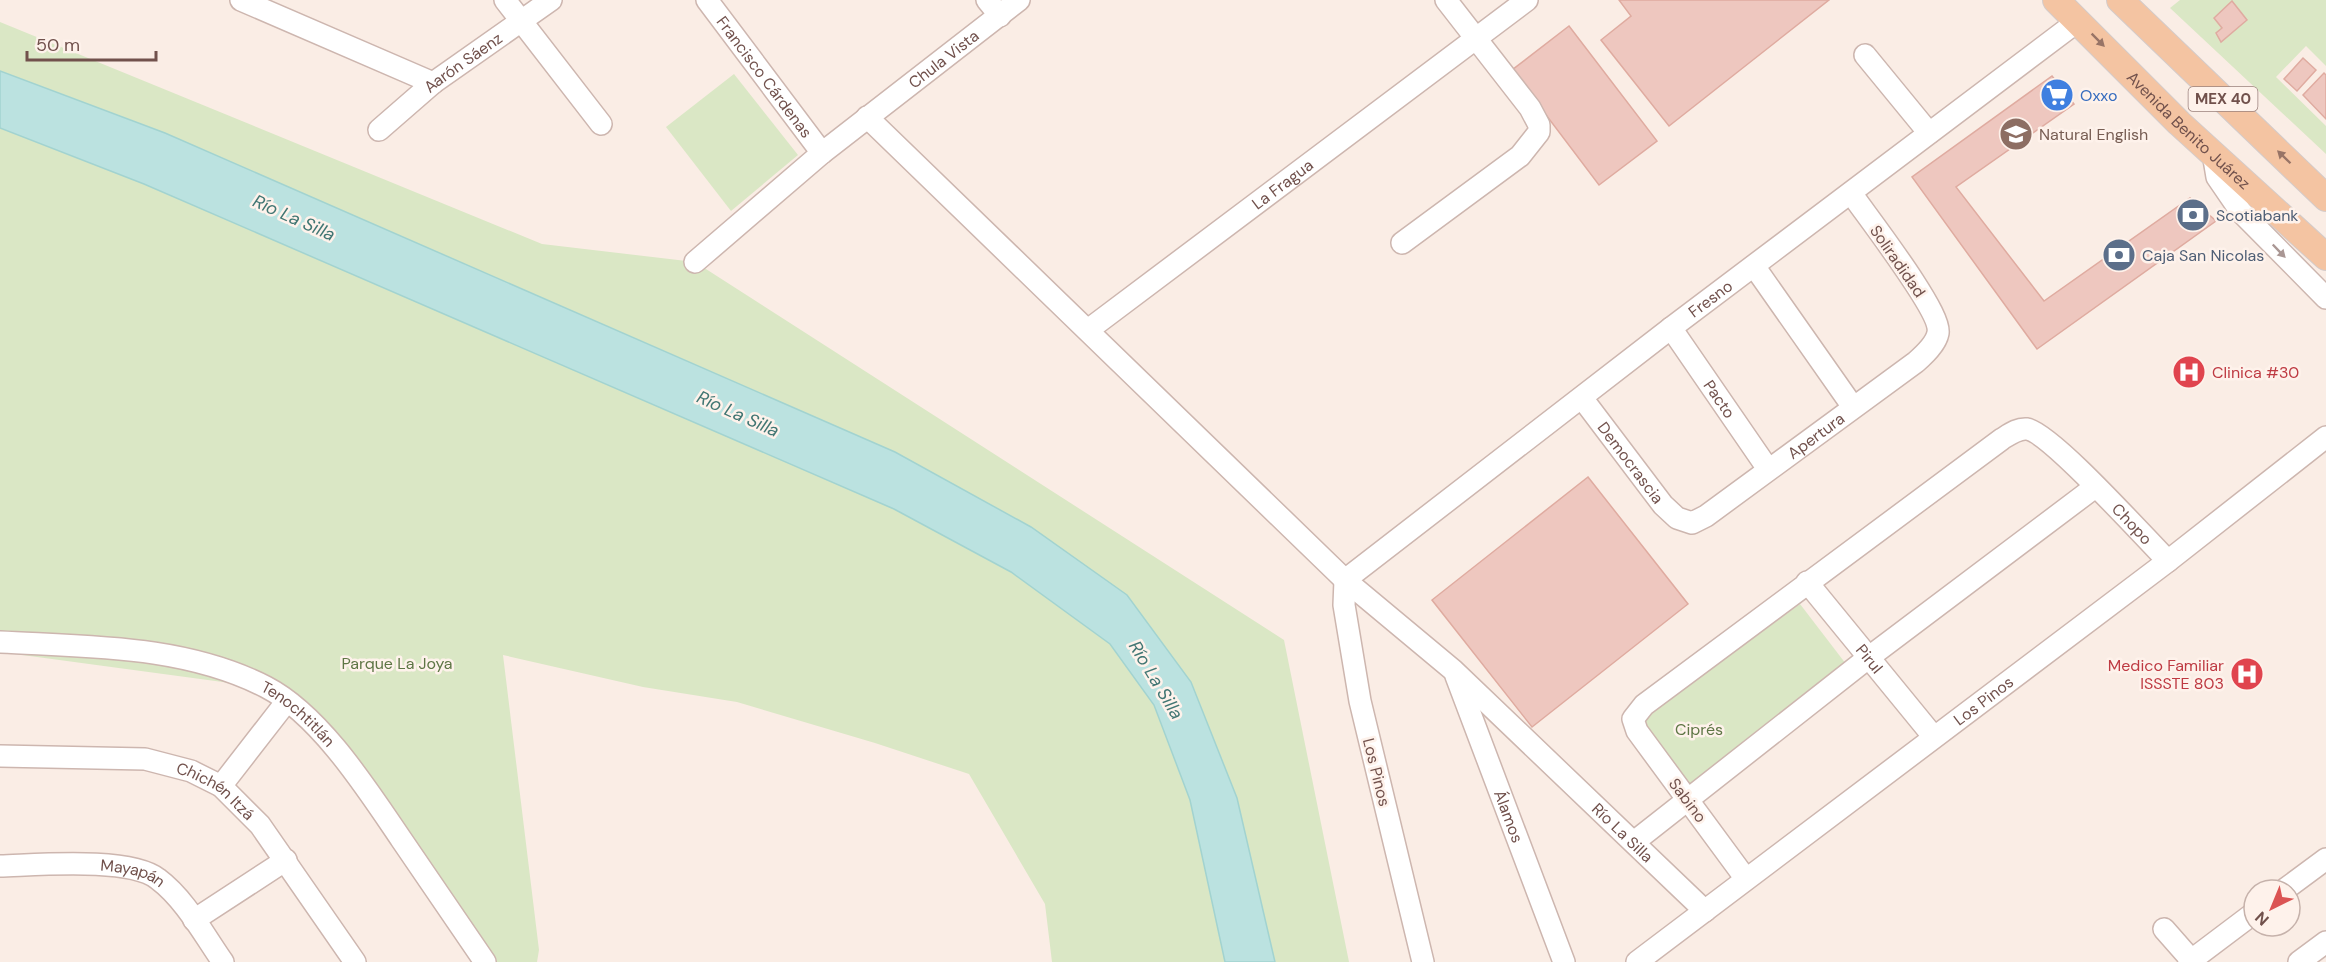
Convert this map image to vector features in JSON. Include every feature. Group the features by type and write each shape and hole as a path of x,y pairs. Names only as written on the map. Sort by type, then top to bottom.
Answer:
{"main road":[{"name":"Avenida Benito Juárez","path":"2056,0 2180,123 2326,257"},
{"name":"MEX 40","path":"2126,2 2326,198"}],"street":[{"path":"241,0 433,83"},
{"path":"505,0 601,124"},
{"name":"Aarón Sáenz","path":"379,130 433,83 551,0"},
{"name":"Francisco Cárdenas","path":"707,0 822,153"},
{"name":"Chula Vista","path":"867,117 994,8 1019,0"},
{"path":"1402,243 1520,156 1539,132 1539,125 1530,108 1446,0"},
{"name":"La Fragua","path":"1088,330 1527,0"},
{"name":"Fresno","path":"1345,580 1671,328 2078,21"},
{"path":"1865,55 1929,133"},
{"path":"695,262 867,117"},
{"name":"Río La Silla","path":"867,117 1345,580 1453,670 1705,911"},
{"path":"2213,153 2217,177 2241,212 2326,298"},
{"name":"Soliradidad","path":"1851,193 1923,295 1937,322 1938,333"},
{"path":"1754,266 1853,407"},
{"name":"Pacto","path":"1671,328 1768,469"},
{"name":"Apertura","path":"1684,522 1698,521 1916,362 1933,343 1938,333"},
{"name":"Democrascia","path":"1582,398 1664,505 1684,522"},
{"path":"1634,842 1868,658 2096,487 2043,437 2034,431 2020,429 2002,439 1807,582"},
{"name":"Los Pinos","path":"1637,962 1933,736 2168,561 2326,436"},
{"name":"Chopo","path":"2096,487 2168,561"},
{"name":"Los Pinos","path":"1345,580 1344,604 1360,701 1423,962"},
{"name":"Pirul","path":"1807,582 1933,736"},
{"name":"Sabino","path":"1746,879 1637,731 1633,719 1644,705 1807,582"},
{"name":"Tenochtitlán","path":"0,642 115,648 168,655 249,680 287,701 344,759 485,962"},
{"name":"Álamos","path":"1453,670 1564,962"},
{"path":"221,786 287,701"},
{"name":"Chichén Itzá","path":"0,756 145,759 191,771 221,786 260,825 355,962"},
{"path":"2300,878 2326,859"},
{"path":"194,920 286,860"},
{"name":"Mayapán","path":"0,866 100,865 139,870 159,879 194,920 223,962"},
{"path":"2164,929 2191,961 2242,922"},
{"path":"2299,962 2326,942"}],"green space":[{"path":"2180,0 2326,0 2326,66 2306,46 2276,77 2326,126 2326,154 2170,8"},
{"name":"Parque La Joya","path":"0,22 542,244 695,262 1284,640 1349,962 1052,962 1045,904 969,774 737,702 643,687 503,655 539,950 537,962 487,962 362,783 267,688 0,652"},
{"path":"734,74 798,155 731,211 666,127"},
{"name":"Ciprés","path":"1800,604 1846,664 1689,791 1635,724"}],"water":[{"path":"0,71 165,133 895,452 1031,527 1127,595 1191,682 1237,798 1275,962 1225,962 1190,800 1154,705 1110,644 1011,572 894,509 144,184 0,128"}],"building":[{"path":"1619,0 1829,0 1669,126 1601,40 1631,16"},
{"path":"2232,1 2247,20 2221,42 2216,33 2222,28 2214,18"},
{"path":"1569,26 1657,141 1599,185 1512,70"},
{"path":"2303,58 2316,70 2297,91 2284,79"},
{"path":"2324,73 2326,75 2326,119 2303,95"},
{"path":"2052,76 2074,104 1956,187 2044,301 2190,198 2216,221 2037,349 1912,177"},
{"path":"1588,477 1688,604 1532,727 1432,600"}],"place":[{"name":"Oxxo","path":"2057,95"},
{"name":"Natural English","path":"2016,134"},
{"name":"Scotiabank","path":"2193,215"},
{"name":"Caja San Nicolas","path":"2119,255"},
{"name":"Clinica #30","path":"2189,372"},
{"name":"Medico Familiar ISSSTE 803","path":"2247,674"}]}
